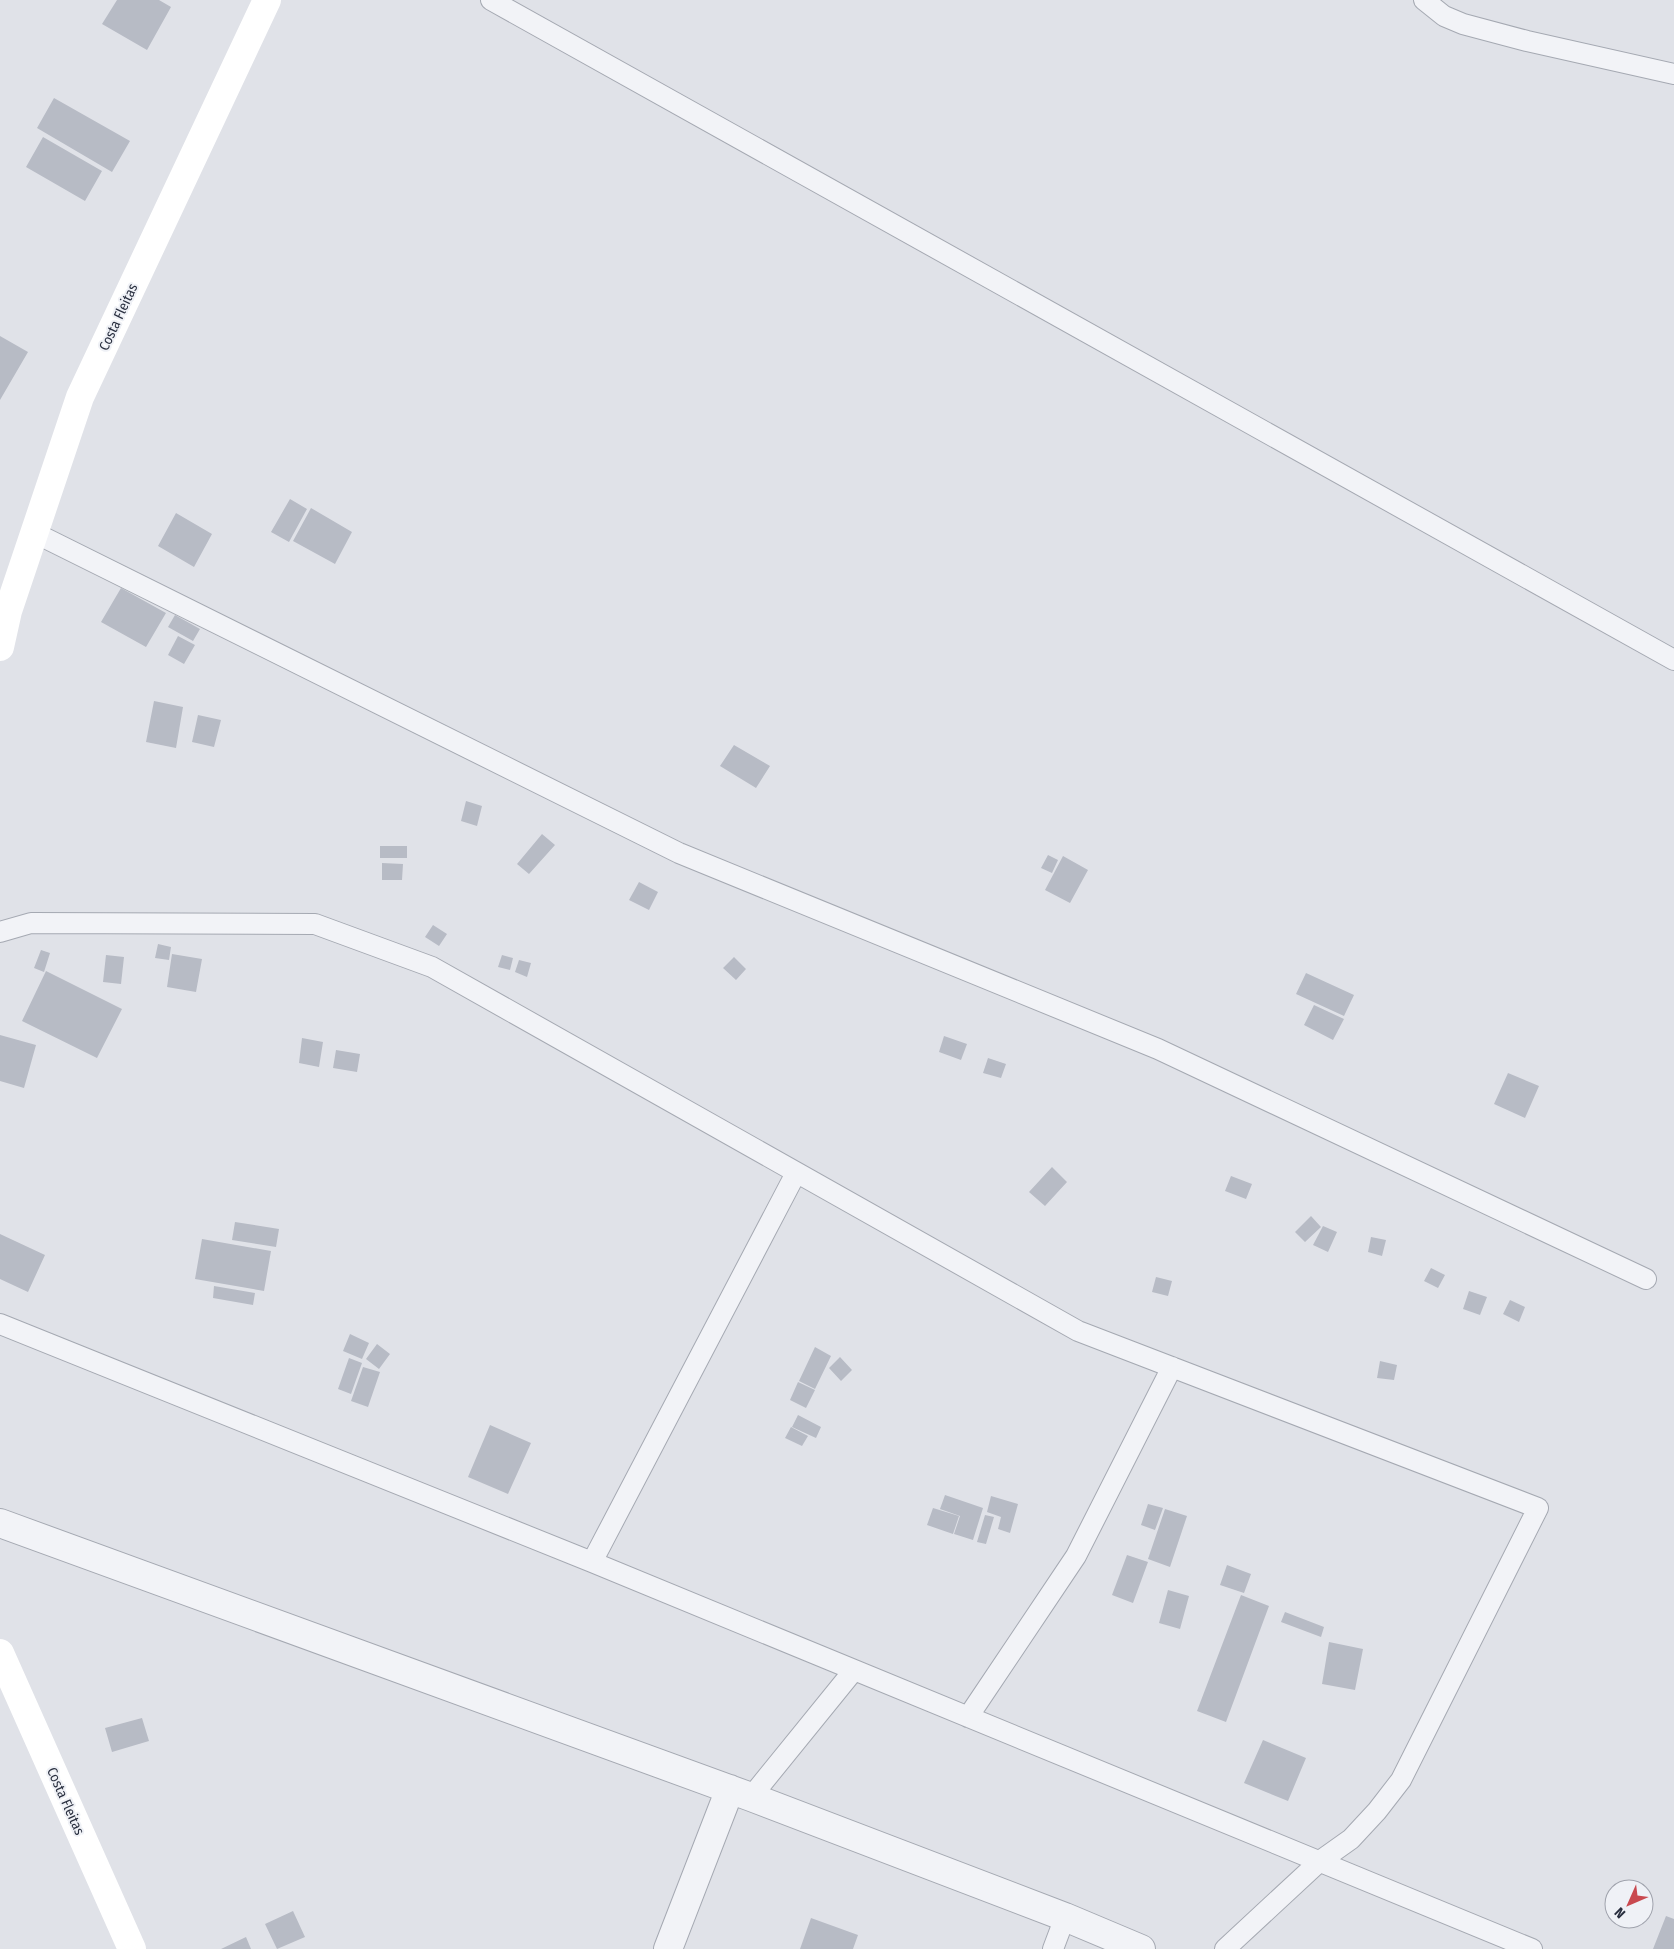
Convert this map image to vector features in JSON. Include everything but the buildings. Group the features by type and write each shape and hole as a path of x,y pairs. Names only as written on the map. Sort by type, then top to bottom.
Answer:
{"main road":[{"name":"Costa Fleitas","path":"0,647 4,608 33,532 80,397 267,0"},
{"name":"Costa Fleitas","path":"0,1653 132,1949"}],"street":[{"path":"0,1523 741,1793 1065,1917 1141,1949"},
{"path":"668,1949 741,1793"}],"lane":[{"path":"492,0 1674,660"},
{"path":"1424,0 1444,16 1463,24 1527,41 1674,74"},
{"path":"33,532 679,854 1158,1048 1646,1279"},
{"path":"0,932 31,923 315,924 432,967 1078,1331 1538,1508 1401,1780 1377,1811 1350,1839 1320,1861 1225,1949"},
{"path":"592,1562 796,1172"},
{"path":"0,1324 592,1562 1532,1949"},
{"path":"968,1717 1076,1556 1172,1367"},
{"path":"741,1793 854,1670"},
{"path":"1053,1949 1065,1917"}]}
